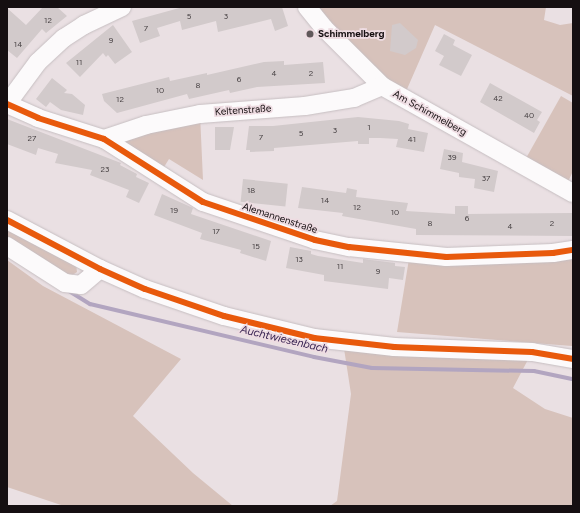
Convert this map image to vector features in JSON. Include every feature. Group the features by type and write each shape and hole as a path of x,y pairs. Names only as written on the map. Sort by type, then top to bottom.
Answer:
{"street":[{"path":"7,104 38,62 64,38 84,25 122,7"},
{"name":"Am Schimmelberg","path":"307,7 324,28 382,86 573,193"},
{"name":"Keltenstraße","path":"104,138 146,125 200,114 305,106 354,98 382,86"},
{"name":"Alemannenstraße","path":"7,104 38,118 104,138 203,202 253,222 315,240 349,247 446,257 546,254 573,250"},
{"path":"7,220 100,269 145,288 224,316 314,338 394,347 532,352 573,359"},
{"path":"7,246 65,282 81,285 100,269"}],"shaded area":[{"path":"310,7 546,7 544,20 560,25 573,23 573,96 435,25 404,96"},
{"path":"561,96 573,103 573,171 567,184 525,160"},
{"path":"200,114 203,180 169,159 159,175 104,139"},
{"path":"7,228 76,263 77,272 68,278 7,240"},
{"path":"573,254 572,346 397,332 409,259"},
{"path":"7,260 43,286 181,359 133,416 193,473 233,506 64,506 7,487"},
{"path":"343,342 532,352 513,388 545,409 573,418 573,506 330,506 337,501 351,394"}],"building":[{"path":"43,7 57,7 67,16 46,33 42,29 17,58 7,50 7,8 26,25"},
{"path":"183,7 282,7 288,26 275,31 271,19 218,32 216,21 182,30 180,21 157,28 160,36 140,43 132,21"},
{"path":"400,23 418,40 416,48 405,55 390,51 392,25"},
{"path":"113,25 132,52 115,64 108,55 106,57 103,53 80,77 66,63"},
{"path":"444,34 455,40 453,45 472,55 461,76 439,65 444,56 435,51"},
{"path":"284,61 284,65 323,62 325,83 257,87 230,93 229,90 189,99 187,94 117,113 104,101 102,94 169,77 170,81 207,73 207,75 264,62"},
{"path":"52,78 67,90 64,93 72,94 85,105 83,115 61,110 50,102 46,107 36,99"},
{"path":"490,83 542,112 537,120 540,122 534,133 480,102"},
{"path":"358,117 399,121 409,124 408,129 428,133 424,152 396,147 398,139 380,138 369,138 369,144 358,144 358,141 274,148 274,151 250,152 250,150 246,150 249,126 273,126"},
{"path":"7,119 121,163 120,165 137,174 136,177 149,183 139,203 126,197 129,190 90,175 92,170 55,163 58,154 38,148 36,155 7,144"},
{"path":"215,127 234,127 230,150 215,150"},
{"path":"444,149 463,153 462,162 498,171 494,192 474,188 475,179 459,177 459,173 440,169"},
{"path":"243,179 288,184 285,207 241,202"},
{"path":"302,187 346,193 347,188 357,190 356,197 408,203 406,211 455,214 455,206 468,206 468,214 572,213 572,236 416,235 416,229 342,216 343,213 298,208"},
{"path":"162,194 193,208 191,214 271,241 266,261 240,253 241,250 200,239 202,233 154,215"},
{"path":"290,247 311,251 311,254 318,256 363,263 363,259 395,263 395,266 405,267 403,280 389,278 388,289 324,281 324,275 286,268"}],"waterway":[{"name":"Auchtwiesenbach","path":"69,291 90,304 314,357 372,368 534,371 573,379"}],"cycle path":[{"path":"7,104 38,118 104,139 203,202 315,240 349,247 446,257 553,253 573,250"},
{"path":"7,220 100,269 145,289 224,316 314,338 394,347 532,352 573,359"}],"place":[{"name":"Schimmelberg","path":"310,34"}]}
